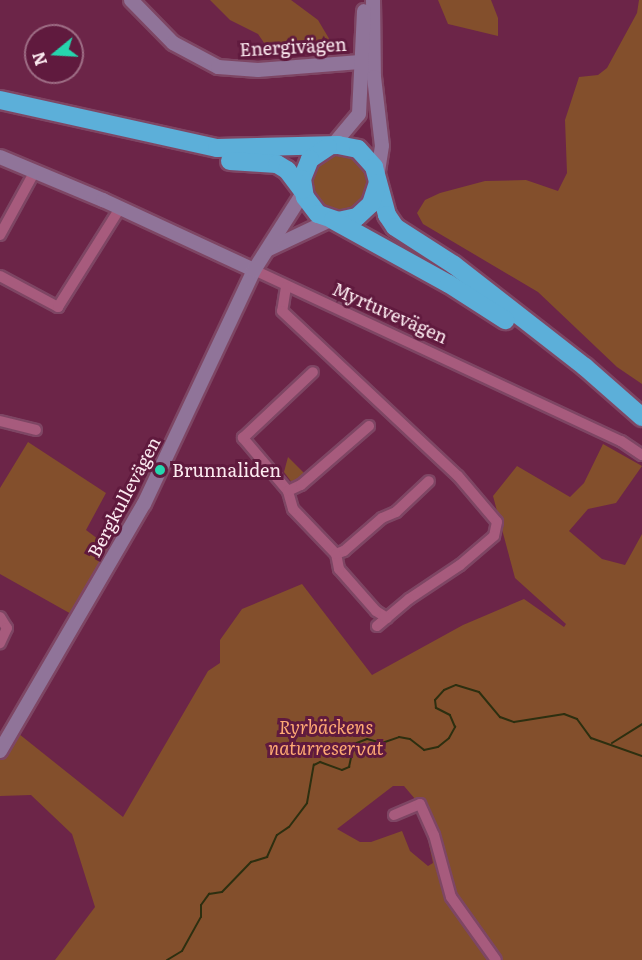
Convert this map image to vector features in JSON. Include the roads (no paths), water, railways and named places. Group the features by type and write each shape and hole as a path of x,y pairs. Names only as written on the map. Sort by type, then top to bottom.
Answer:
{"highway":[{"path":"0,100 217,148 331,146 362,152 378,179 395,227 454,266 585,367 642,417"},
{"path":"0,111 185,154 277,164 287,170 315,211 449,284 501,318 642,431"},
{"path":"303,192 307,163 331,146"},
{"path":"332,220 348,220 365,212 374,200 378,179"}],"street":[{"name":"Energivägen","path":"131,0 173,43 218,67 258,70 367,61"},
{"path":"365,0 367,61 382,146 378,179"},
{"path":"331,146 359,114 373,0"},
{"name":"Myrtuvevägen","path":"0,158 120,208 286,287 388,331 621,441 642,455"},
{"path":"0,235 35,171"},
{"name":"Bergkullevägen","path":"0,752 144,504 254,270 293,215 303,192"},
{"path":"0,276 58,307 120,208"},
{"path":"265,252 332,220"},
{"path":"286,287 282,311 458,476 497,522 494,536 460,565 377,626"},
{"path":"312,372 243,438 288,491 293,509 336,554 339,569 376,611 387,618"},
{"path":"0,421 36,430"},
{"path":"288,491 302,485 369,426"},
{"path":"336,554 345,551 382,518 396,512 429,481"},
{"path":"0,617 7,628 0,643"},
{"path":"394,815 420,804 434,835 451,897 496,960"}],"waterway":[{"path":"167,960 182,951 201,917 201,905 209,894 222,892 251,862 267,857 277,835 289,827 307,803 314,765 320,762 342,770 349,767 354,744 367,739 382,743 399,737 410,739 424,750 438,747 449,738 455,727 450,715 436,708 435,700 444,690 456,685 479,692 500,717 514,722 564,714 577,719 591,738 642,756"},
{"path":"612,743 642,724"}],"place":[{"name":"Brunnaliden","path":"160,470"}],"park label":[{"name":"Ryrbäckens naturreservat","path":"326,738"}]}
